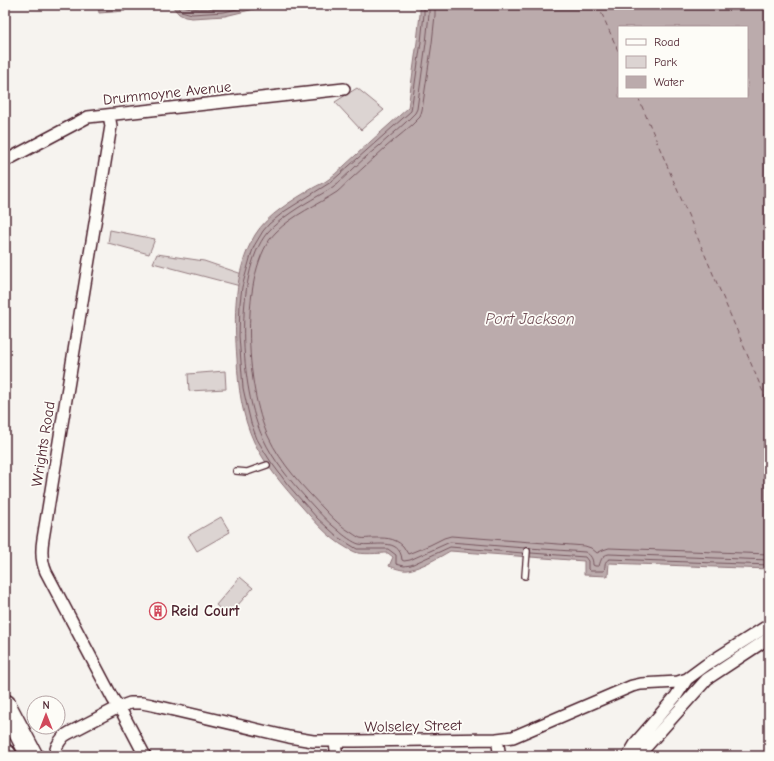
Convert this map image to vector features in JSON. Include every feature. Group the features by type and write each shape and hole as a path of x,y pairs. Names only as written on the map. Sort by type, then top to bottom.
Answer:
{"highway":[{"path":"5,705 32,756"}],"street":[{"name":"Drummoyne Avenue","path":"5,161 88,117 344,89"},
{"name":"Wrights Road","path":"109,115 111,126 44,532 42,555 46,572 145,756"},
{"name":"Wolseley Street","path":"54,756 57,746 64,736 119,707 142,703 309,741 335,742 498,739 513,736 632,686 678,682 687,678 769,625"},
{"path":"640,756 646,747 707,679 769,638"},
{"path":"628,756 637,742 676,696 687,678"},
{"path":"497,756 499,751 498,739"},
{"path":"335,742 338,756"}],"lane":[{"path":"236,471 246,472 268,465"},
{"path":"526,576 527,551"}],"green space":[{"path":"357,88 384,110 361,130 335,102"},
{"path":"110,230 155,239 149,254 108,243"},
{"path":"157,254 204,261 245,275 244,287 153,263"},
{"path":"225,371 226,389 189,391 188,374"},
{"path":"221,517 230,532 197,551 188,536"},
{"path":"240,577 253,588 228,616 216,605"}],"water":[{"path":"98,5 124,5 125,11 99,13"},
{"path":"171,5 271,5 225,16 192,18 179,14"},
{"name":"Port Jackson","path":"420,5 769,5 769,569 609,563 608,576 584,575 584,561 450,551 418,567 408,570 401,570 389,566 393,557 388,553 358,553 340,544 314,520 289,492 264,459 254,442 246,422 238,380 235,328 237,296 242,264 255,235 266,221 289,203 329,179 408,108 417,42"}],"ferry route":[{"path":"598,5 618,51"},
{"path":"638,98 769,406"}],"place":[{"name":"Reid Court","path":"158,611"}]}
